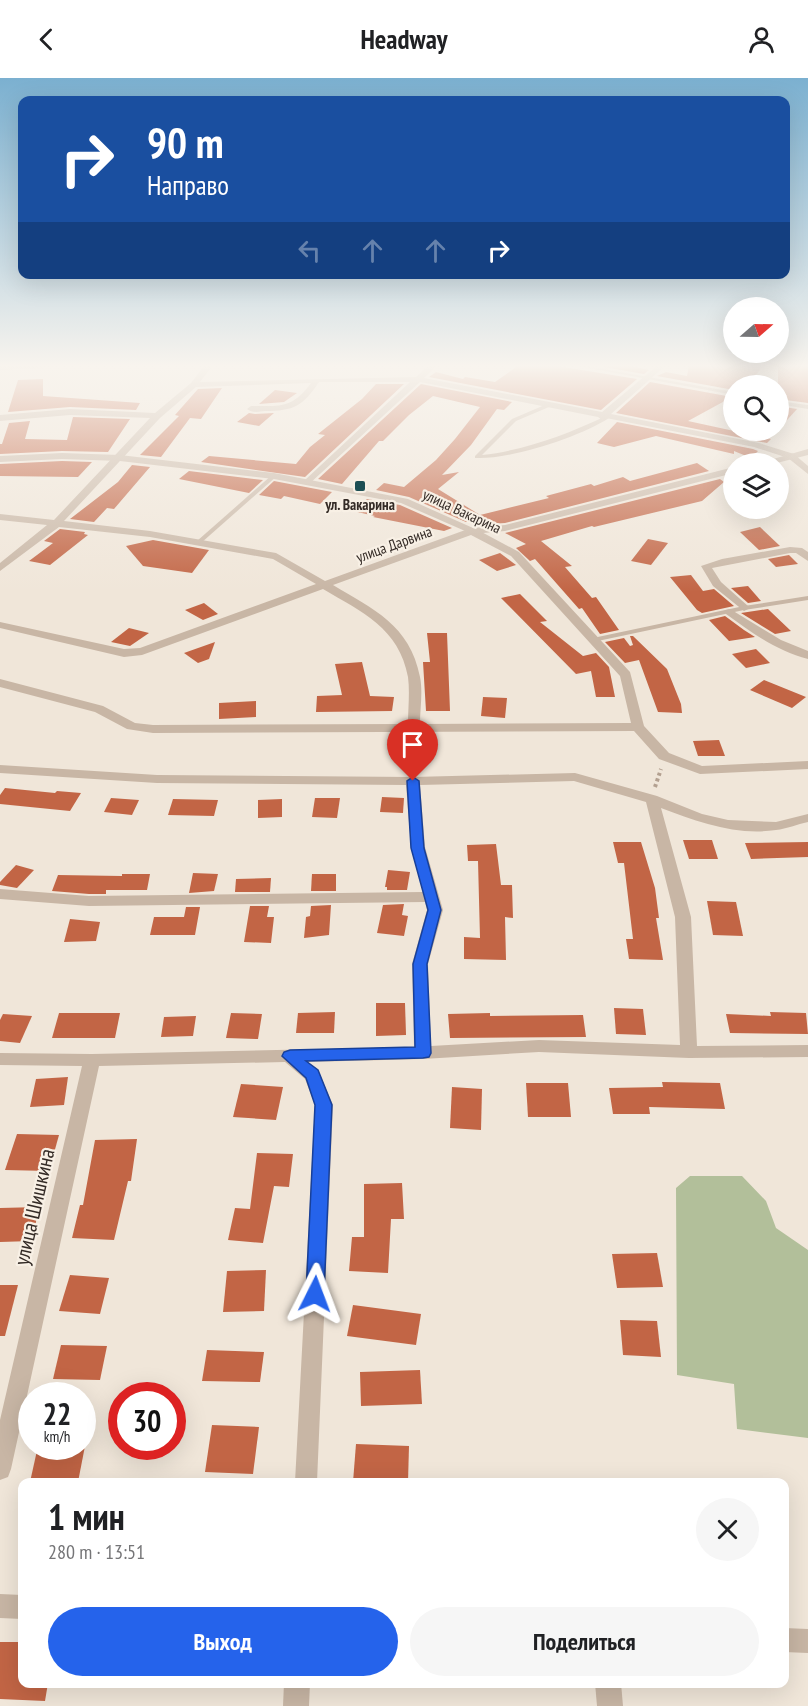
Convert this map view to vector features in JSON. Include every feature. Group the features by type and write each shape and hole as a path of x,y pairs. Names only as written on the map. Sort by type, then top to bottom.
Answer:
{"street":[{"path":"0,568 57,523 135,441"},
{"path":"308,482 352,441"},
{"path":"733,441 791,456 808,471"},
{"path":"791,456 808,452"},
{"name":"улица Вакарина","path":"0,459 62,456 120,458 274,476 404,501 472,531 515,554 626,675 638,727"},
{"name":"улица Дарвина","path":"0,625 124,653 142,651 472,531 505,528 723,473"},
{"path":"0,517 200,543 276,556 327,584 382,619 401,642 414,677 414,727"},
{"path":"744,608 715,581 705,566 712,562 745,559 786,550 797,550 808,558"},
{"path":"730,612 764,635 798,653 808,655"},
{"path":"0,683 99,709 132,726 153,729 638,727 664,756 700,770 808,765"},
{"path":"0,769 158,779 413,781 575,777 728,826 775,826 808,818"},
{"path":"413,781 418,848 435,910 420,964 423,1053"},
{"path":"652,800 683,917 688,1052"},
{"path":"0,894 89,901 433,897"},
{"path":"0,1059 92,1060 423,1053 539,1046 688,1052 808,1051"},
{"path":"290,1056 312,1075 324,1105 306,1478"},
{"name":"улица Шишкина","path":"0,1469 92,1060"},
{"path":"0,1606 18,1607"},
{"path":"789,1640 808,1641"},
{"path":"296,1706 297,1688"},
{"path":"608,1688 609,1706"}],"lane":[{"path":"493,441 477,457 512,454 553,441"},
{"path":"200,543 274,476"},
{"path":"593,640 744,608 808,598"}],"path":[{"path":"652,800 664,756"}],"green space":[{"path":"690,1176 742,1176 766,1201 776,1228 808,1250 808,1438 737,1429 734,1384 677,1375 676,1188"}],"building":[{"path":"3,441 115,441 108,452 62,451 0,454 0,444"},
{"path":"154,441 173,441 161,457 140,455"},
{"path":"318,441 343,441 305,477 201,462 209,456 296,464"},
{"path":"359,441 383,441 379,441 342,484 318,479"},
{"path":"453,441 474,441 442,475 459,472 438,489 480,515 623,477 630,481 697,463 709,471 505,523 489,524 477,518 466,522 409,497 376,490 384,483 404,487 436,460"},
{"path":"599,441 637,441 614,447 597,443"},
{"path":"678,441 713,441 758,451 739,453 734,451 734,453 730,453"},
{"path":"92,462 78,477 0,476 0,464"},
{"path":"132,465 150,467 114,509 107,508 94,522 70,519 118,482"},
{"path":"189,471 263,480 249,493 179,479"},
{"path":"720,479 723,481 702,501 592,526 541,541 572,566 565,567 592,598 596,597 619,630 600,634 582,608 579,609 535,559 530,561 516,548 526,544 505,533"},
{"path":"274,481 332,492 320,504 284,496 281,499 259,495"},
{"path":"367,499 400,505 452,528 444,531 353,511"},
{"path":"760,527 780,546 759,550 740,532"},
{"path":"60,529 85,532 84,534 88,535 50,565 29,561 53,543 44,541"},
{"path":"648,539 668,543 651,565 631,561"},
{"path":"153,540 209,550 192,573 143,566 126,546"},
{"path":"500,553 516,565 497,571 479,560"},
{"path":"789,555 798,564 776,567 768,559"},
{"path":"691,575 703,591 714,589 734,606 702,613 697,610 670,577"},
{"path":"748,586 761,601 748,603 731,588"},
{"path":"520,594 547,621 540,622 583,656 596,653 609,667 615,697 596,697 591,671 576,674 501,598"},
{"path":"204,603 218,614 203,620 185,610"},
{"path":"768,609 791,631 775,634 741,613"},
{"path":"725,616 755,637 729,641 709,620"},
{"path":"129,628 149,633 130,646 111,642"},
{"path":"427,633 447,633 450,711 426,711 423,662 430,662"},
{"path":"630,636 633,636 667,669 681,704 682,713 658,712 639,660 625,663 605,642 624,638 630,646 633,645"},
{"path":"215,642 209,659 198,663 184,653"},
{"path":"756,649 770,663 746,668 732,654"},
{"path":"362,662 370,696 394,697 392,711 316,712 317,696 342,695 335,664"},
{"path":"764,680 806,697 792,708 750,690"},
{"path":"483,697 507,698 505,718 481,716"},
{"path":"256,701 256,717 219,719 219,703"},
{"path":"719,740 725,756 698,756 693,741"},
{"path":"5,788 81,793 70,811 0,804 0,795"},
{"path":"382,797 404,798 403,813 380,812"},
{"path":"111,798 139,800 132,815 104,812"},
{"path":"315,798 340,798 337,818 312,817"},
{"path":"173,799 218,800 214,816 168,815"},
{"path":"282,799 282,817 258,818 258,800"},
{"path":"683,840 712,840 718,859 689,859"},
{"path":"613,842 641,842 655,888 659,918 656,918 663,960 629,959 626,939 633,939 624,863 618,863"},
{"path":"808,842 808,857 751,859 745,843"},
{"path":"496,844 501,885 512,885 513,918 505,917 506,960 464,959 464,937 480,938 478,861 468,861 467,845"},
{"path":"16,865 34,870 17,888 0,885 0,882"},
{"path":"388,870 410,872 407,890 387,890 385,887"},
{"path":"193,873 218,874 214,891 189,893"},
{"path":"122,874 150,874 147,890 106,890 106,894 52,891 58,875 122,876"},
{"path":"312,874 336,874 336,891 311,891"},
{"path":"271,878 270,892 235,892 236,879"},
{"path":"707,901 736,902 743,936 713,935"},
{"path":"404,904 402,915 408,916 404,936 377,933 383,905"},
{"path":"331,905 329,935 304,938 306,917 310,916 311,906"},
{"path":"250,906 269,906 267,917 274,917 271,943 244,942"},
{"path":"186,907 200,907 195,935 150,935 154,917 184,917"},
{"path":"70,919 100,922 96,941 64,942"},
{"path":"376,1003 405,1003 406,1035 376,1036"},
{"path":"614,1008 643,1009 646,1035 616,1034"},
{"path":"335,1012 334,1033 296,1033 298,1013"},
{"path":"770,1012 806,1013 808,1034 730,1033 726,1014 771,1016"},
{"path":"59,1013 120,1013 115,1038 52,1038"},
{"path":"231,1013 262,1014 258,1039 226,1038"},
{"path":"490,1013 490,1016 583,1015 586,1037 450,1038 448,1014"},
{"path":"3,1014 32,1016 20,1043 0,1041 0,1020"},
{"path":"196,1016 193,1036 161,1037 164,1017"},
{"path":"68,1077 64,1105 30,1107 36,1079"},
{"path":"662,1082 720,1083 725,1109 649,1107 650,1114 613,1114 609,1088 663,1087"},
{"path":"526,1083 568,1083 571,1117 528,1117"},
{"path":"241,1084 283,1087 276,1120 233,1117"},
{"path":"452,1087 482,1089 481,1130 450,1128"},
{"path":"17,1134 59,1135 49,1171 5,1170"},
{"path":"137,1139 131,1181 128,1181 114,1240 72,1238 80,1205 83,1205 95,1140"},
{"path":"257,1153 293,1154 289,1187 274,1186 263,1243 228,1240 235,1208 250,1209"},
{"path":"402,1183 404,1219 391,1219 388,1273 349,1271 352,1237 364,1237 364,1184"},
{"path":"39,1207 32,1241 0,1242 0,1208"},
{"path":"657,1253 663,1287 617,1288 612,1254"},
{"path":"266,1270 264,1311 223,1312 227,1271"},
{"path":"70,1275 109,1278 100,1314 59,1311"},
{"path":"0,1285 18,1285 5,1336 0,1336"},
{"path":"353,1305 421,1314 416,1345 347,1336"},
{"path":"620,1320 657,1321 661,1357 623,1355"},
{"path":"61,1345 107,1346 100,1380 53,1379"},
{"path":"207,1350 264,1352 260,1382 202,1381"},
{"path":"420,1370 422,1404 361,1406 360,1372"},
{"path":"212,1425 259,1427 253,1474 205,1472"},
{"path":"356,1444 409,1446 408,1478 353,1478"},
{"path":"35,1460 82,1460 79,1478 31,1478"},
{"path":"0,1642 18,1642 18,1688 47,1688 45,1701 0,1699"}],"place":[{"name":"ул. Вакарина","path":"360,486"}],"route":[{"path":"315,1294 324,1105 312,1075 290,1056 423,1053 420,964 435,910 418,848 413,781"}]}
